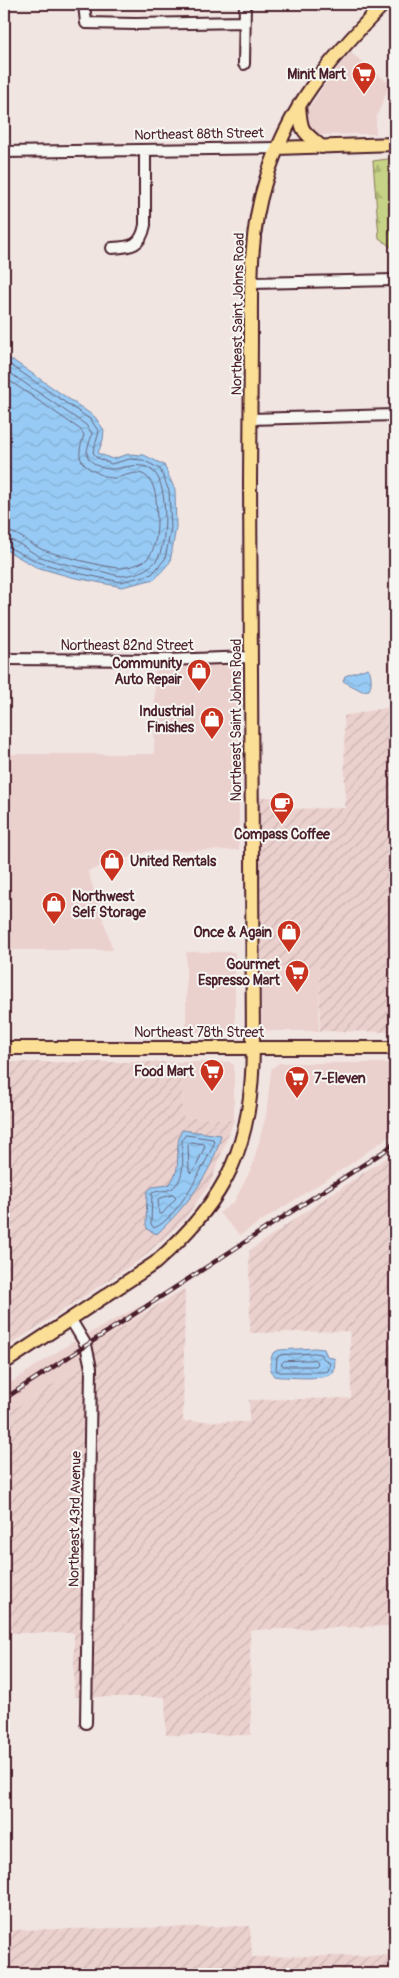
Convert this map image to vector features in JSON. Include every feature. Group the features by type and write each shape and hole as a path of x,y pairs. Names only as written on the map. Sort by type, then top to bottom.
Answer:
{"main road":[{"name":"Northeast Saint Johns Road","path":"4,1364 155,1263 196,1225 225,1182 242,1141 252,1088 253,1047 250,419 253,239 264,184 277,148 299,104 332,58 384,4"},
{"path":"299,104 302,130 322,147"},
{"name":"Northeast 88th Street","path":"277,148 395,144"},
{"name":"Northeast 78th Street","path":"4,1048 395,1048"}],"street":[{"path":"84,4 86,23 245,22"},
{"path":"244,64 245,4"},
{"name":"Northeast 88th Street","path":"4,152 277,148"},
{"path":"112,248 124,248 140,241 145,225 145,150"},
{"path":"251,283 395,280"},
{"path":"250,419 395,415"},
{"name":"Northeast 82nd Street","path":"4,659 166,660 251,657"},
{"name":"Northeast 43rd Avenue","path":"71,1320 86,1345 91,1368 86,1723"}],"shaded area":[{"path":"350,52 390,84 376,118 376,134 312,135 304,119 305,114"},
{"path":"393,595 395,595 395,1032 320,1031 319,967 260,967 259,797 276,797 277,809 345,808 344,716 389,707 388,660 391,642"},
{"path":"155,665 239,665 239,850 149,851 88,871 113,950 4,950 4,754 154,754"},
{"path":"186,952 235,952 235,1024 228,1031 186,1032"},
{"path":"260,967 319,967 319,1031 272,1031 262,1027"},
{"path":"4,1062 181,1062 183,1117 234,1120 211,1182 183,1221 141,1259 4,1349"},
{"path":"181,1062 229,1062 234,1065 234,1120 183,1117"},
{"path":"279,1063 395,1063 395,1132 349,1165 240,1235 219,1213 234,1202 252,1167 266,1115 271,1071"},
{"path":"395,1152 395,1626 250,1630 251,1735 166,1735 165,1697 74,1697 74,1633 4,1633 4,1415 82,1366 108,1336 185,1288 183,1421 249,1422 249,1400 351,1398 350,1331 250,1333 249,1251"},
{"path":"140,1306 144,1312 108,1336 82,1366 4,1415 4,1387 69,1344"},
{"path":"250,1926 252,1957 395,1955 395,1974 4,1974 4,1930"}],"green space":[{"path":"395,158 395,250 379,238 373,161"}],"water":[{"path":"4,357 14,361 95,417 104,430 103,440 98,453 112,459 129,454 144,455 164,465 175,490 176,528 170,562 155,579 122,587 71,577 36,567 4,549"},
{"path":"368,668 371,679 369,690 362,691 343,681 345,676"},
{"path":"182,1130 221,1135 217,1150 204,1177 178,1213 157,1234 148,1230 146,1225 147,1192 152,1187 168,1185 173,1179 177,1165 179,1137"},
{"path":"324,1349 327,1356 335,1359 334,1372 330,1375 317,1378 301,1378 274,1376 272,1373 270,1365 273,1353 279,1350"}],"railway":[{"path":"4,1399 386,1150 395,1142"}],"place":[{"name":"Minit Mart","path":"364,95"},
{"name":"Community Auto Repair","path":"199,692"},
{"name":"Industrial Finishes","path":"212,740"},
{"name":"Compass Coffee","path":"282,825"},
{"name":"United Rentals","path":"112,882"},
{"name":"Northwest Self Storage","path":"54,925"},
{"name":"Once & Again","path":"289,953"},
{"name":"Gourmet Espresso Mart","path":"297,993"},
{"name":"Food Mart","path":"212,1092"},
{"name":"7-Eleven","path":"297,1099"}]}
